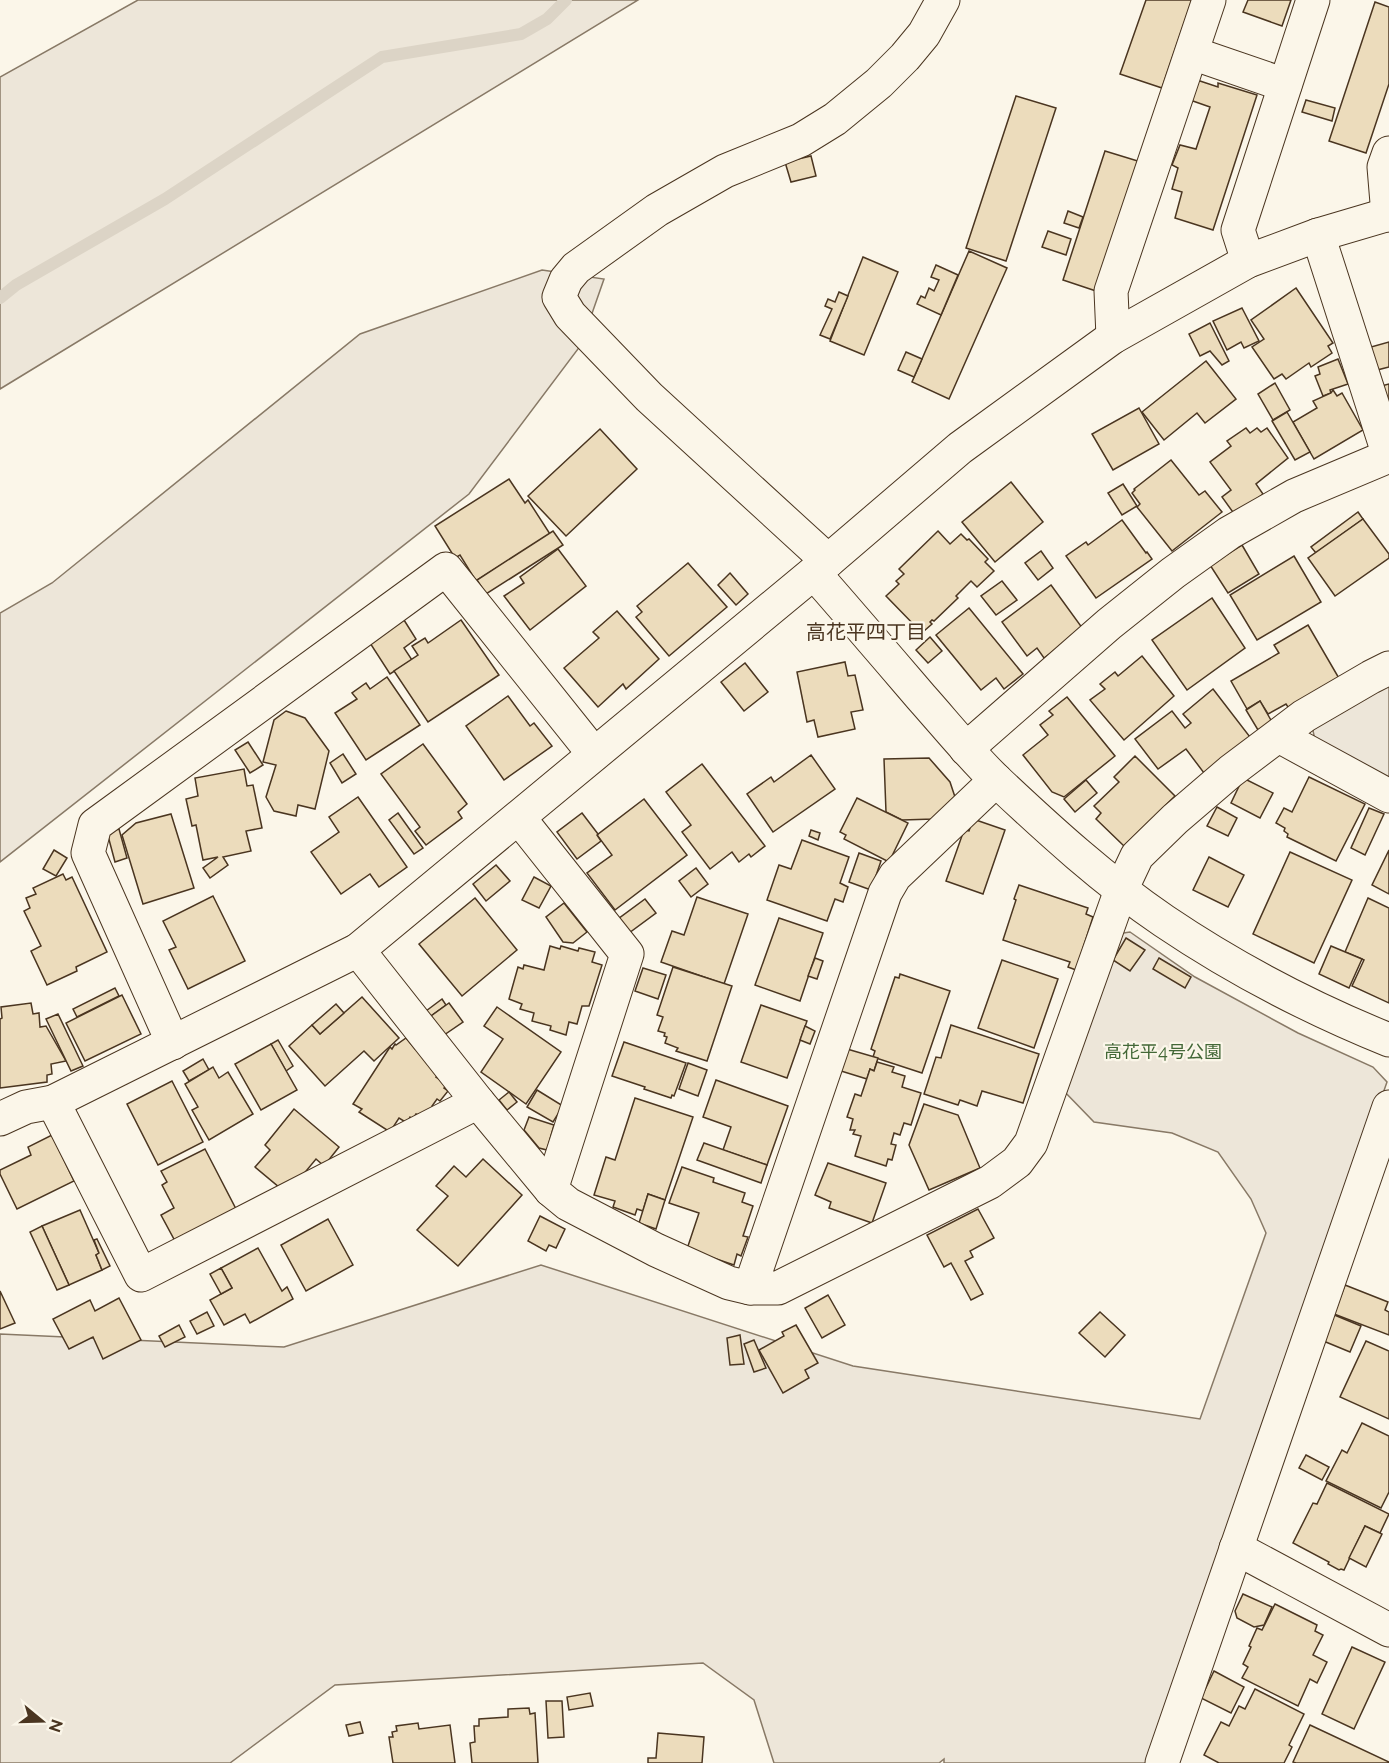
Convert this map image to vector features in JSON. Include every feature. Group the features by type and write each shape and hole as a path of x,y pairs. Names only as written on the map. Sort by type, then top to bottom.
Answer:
{"street":[{"path":"943,0 924,34 905,57 857,103 801,140 725,171 657,210 576,268 566,280 559,297 570,315 649,397 821,567 966,749 1050,829 1121,890 1216,955 1334,1017 1389,1040"},
{"path":"1113,337 1111,291 1209,0"},
{"path":"1248,261 1238,230 1313,0"},
{"path":"1192,53 1286,85"},
{"path":"0,1119 26,1107 53,1102 358,950 821,567 960,448 1113,337 1248,261 1318,235 1388,214 1384,167 1389,153"},
{"path":"966,749 1108,624 1229,533 1294,496 1389,456 1318,235"},
{"path":"173,1043 88,853 95,825 446,569 594,754"},
{"path":"358,950 478,1102 551,1190 568,1204 656,1250 729,1283 750,1288 778,1288 990,1182 1017,1162 1031,1143 1121,890 1137,856 1175,819 1231,771 1304,716 1389,668"},
{"path":"1279,736 1389,796"},
{"path":"750,1288 885,893 895,876 996,780"},
{"path":"519,818 627,954 551,1190"},
{"path":"53,1102 141,1275 478,1102"},
{"path":"1162,1763 1389,1107"},
{"path":"1236,1548 1389,1630"}],"green space":[{"path":"138,0 638,0 0,389 0,77"},
{"path":"542,270 604,279 581,345 469,494 0,862 0,613 52,583 360,334"},
{"path":"1389,682 1389,781 1316,745 1312,726"},
{"name":"高花平4号公園","path":"1130,932 1195,977 1298,1033 1373,1067 1387,1082 1149,1763 944,1763 944,1759 939,1763 774,1763 754,1700 703,1663 335,1685 230,1763 0,1763 0,1334 284,1347 541,1265 853,1366 1200,1419 1266,1233 1251,1199 1218,1152 1172,1133 1094,1122 1062,1089 1117,934"}],"building":[{"path":"1146,0 1192,0 1162,88 1120,74"},
{"path":"1248,0 1291,0 1282,26 1243,12"},
{"path":"1375,2 1389,7 1389,84 1366,153 1329,141"},
{"path":"1197,80 1218,87 1218,83 1257,95 1213,230 1175,218 1182,192 1172,189 1178,168 1172,165 1180,145 1196,149 1210,107 1190,100"},
{"path":"1016,96 1056,108 1006,261 966,248"},
{"path":"1306,100 1335,108 1332,121 1302,112"},
{"path":"1105,151 1141,162 1099,292 1063,280"},
{"path":"811,156 816,176 791,182 785,162"},
{"path":"1068,211 1083,217 1079,228 1064,223"},
{"path":"1048,231 1071,239 1066,255 1042,247"},
{"path":"969,251 1007,268 949,399 912,382"},
{"path":"863,257 898,272 864,355 830,341"},
{"path":"936,265 958,275 941,315 917,304 921,296 925,298 929,288 934,291 939,280 931,277"},
{"path":"1296,288 1333,343 1328,346 1332,353 1311,367 1309,363 1286,379 1282,374 1274,379 1252,347 1264,339 1251,320"},
{"path":"839,292 848,296 830,339 820,335 832,309 825,306 828,299 835,302"},
{"path":"1242,308 1259,341 1244,348 1241,342 1227,350 1213,321"},
{"path":"1210,323 1229,361 1222,365 1210,351 1200,356 1189,334"},
{"path":"1389,342 1389,367 1377,370 1371,347"},
{"path":"906,352 922,359 914,377 898,370"},
{"path":"1338,359 1348,384 1330,390 1331,393 1323,396 1315,376 1320,374 1318,367"},
{"path":"1206,361 1236,399 1205,423 1197,413 1164,440 1142,412"},
{"path":"1275,383 1290,410 1273,420 1258,394"},
{"path":"1389,384 1389,413 1381,386"},
{"path":"1333,390 1337,396 1342,393 1363,430 1314,459 1293,422 1317,408 1313,401"},
{"path":"1139,408 1159,444 1113,470 1092,434"},
{"path":"1287,412 1310,452 1295,460 1272,421"},
{"path":"1246,428 1250,433 1257,428 1261,432 1267,428 1288,458 1256,484 1263,494 1235,515 1222,497 1231,490 1210,462 1231,446 1227,441"},
{"path":"600,429 637,469 566,536 528,496"},
{"path":"1171,460 1199,495 1205,491 1222,512 1172,551 1137,507 1140,504 1132,493"},
{"path":"509,479 525,503 528,500 550,534 476,581 460,555 455,558 435,526"},
{"path":"1011,482 1043,522 995,562 962,522"},
{"path":"1123,484 1137,506 1122,515 1108,493"},
{"path":"1358,512 1363,519 1316,553 1311,547"},
{"path":"1363,519 1389,554 1389,558 1335,596 1308,558"},
{"path":"1122,520 1152,559 1096,598 1066,556 1086,542 1088,545"},
{"path":"553,531 563,545 486,594 477,580"},
{"path":"938,531 950,544 961,534 967,540 969,539 988,559 985,562 994,571 977,587 971,581 956,596 958,598 934,621 930,622 932,624 924,631 922,629 920,631 886,596 899,584 896,581 904,574 899,569"},
{"path":"1242,545 1259,574 1228,593 1210,565"},
{"path":"558,549 586,586 530,630 504,596 524,583 520,577"},
{"path":"1041,551 1053,568 1038,580 1025,563"},
{"path":"1294,556 1321,602 1257,640 1230,595"},
{"path":"688,563 727,607 669,656 636,617 642,612 637,606"},
{"path":"730,573 748,594 736,605 718,585"},
{"path":"1002,581 1017,600 996,615 981,596"},
{"path":"1051,585 1083,629 1044,658 1037,648 1027,656 1002,622"},
{"path":"1212,598 1245,648 1187,690 1152,640"},
{"path":"969,608 1023,674 1004,689 996,678 981,690 936,635"},
{"path":"617,611 659,659 626,689 623,684 598,707 564,668 599,638 593,632"},
{"path":"404,620 416,639 404,648 412,660 390,674 370,643"},
{"path":"461,620 499,675 428,722 394,671 418,655 412,646 425,638 428,643"},
{"path":"1308,625 1340,680 1290,710 1286,704 1268,714 1260,701 1247,709 1231,681 1279,653 1274,645"},
{"path":"930,637 942,651 928,663 916,650"},
{"path":"1142,656 1174,696 1124,740 1090,700 1105,689 1100,684 1115,672 1118,676"},
{"path":"845,662 848,676 855,675 863,710 851,712 855,729 818,737 814,720 807,722 797,672"},
{"path":"745,663 768,692 744,711 721,682"},
{"path":"387,677 420,725 366,760 335,713 357,699 352,693 366,683 370,689"},
{"path":"1213,689 1250,737 1204,773 1186,749 1158,769 1135,739 1172,711 1185,728 1191,723 1183,714"},
{"path":"508,696 530,726 534,723 552,746 504,780 466,726"},
{"path":"1067,697 1115,756 1064,797 1052,792 1023,755 1048,735 1040,725 1053,715 1049,711"},
{"path":"1260,701 1272,722 1258,730 1246,710"},
{"path":"286,711 305,718 329,751 315,809 298,805 296,816 274,811 266,797 276,765 263,762 274,720"},
{"path":"248,742 263,765 250,773 235,750"},
{"path":"423,744 467,804 458,812 462,818 426,845 415,831 420,827 381,774"},
{"path":"343,754 356,774 342,783 330,763"},
{"path":"811,755 835,789 773,832 747,794 771,777 774,782"},
{"path":"1135,756 1175,796 1124,846 1096,819 1101,813 1094,806 1119,782 1114,777"},
{"path":"929,758 950,782 956,800 934,819 902,820 886,812 884,759"},
{"path":"702,764 765,846 751,857 749,854 739,862 732,852 710,869 682,832 691,825 666,792"},
{"path":"244,769 247,786 253,785 262,828 246,831 251,851 223,857 228,865 210,878 203,868 218,857 203,860 196,825 192,826 186,799 198,796 195,778"},
{"path":"1309,777 1365,804 1336,861 1287,837 1285,828 1276,823 1284,808 1292,812"},
{"path":"1243,778 1273,793 1260,818 1231,803"},
{"path":"1086,780 1097,793 1075,812 1064,799"},
{"path":"358,797 407,867 379,887 370,874 341,894 311,852 339,832 329,817"},
{"path":"857,798 908,823 889,862 844,839 846,835 840,832"},
{"path":"644,799 687,855 615,910 587,873 612,855 597,835"},
{"path":"1217,807 1237,818 1228,836 1207,826"},
{"path":"1369,808 1384,814 1365,855 1351,848"},
{"path":"398,813 423,848 414,854 389,820"},
{"path":"582,813 601,841 577,859 557,832"},
{"path":"171,814 194,888 143,904 122,835 136,823"},
{"path":"973,819 1005,830 983,894 946,881 964,830 969,831"},
{"path":"119,829 127,858 115,862 107,832"},
{"path":"811,830 820,833 818,840 809,836"},
{"path":"802,840 849,857 840,883 848,887 843,902 835,899 827,921 767,900 779,865 791,869"},
{"path":"54,850 67,858 56,876 43,869"},
{"path":"1389,850 1389,894 1372,885"},
{"path":"1290,852 1352,880 1314,963 1253,934"},
{"path":"859,853 881,861 871,890 849,882"},
{"path":"1209,857 1244,875 1228,907 1193,890"},
{"path":"496,865 510,881 486,901 473,884"},
{"path":"696,868 708,884 691,897 679,881"},
{"path":"63,874 66,880 72,877 107,952 76,967 77,971 47,985 31,951 41,946 24,911 30,908 26,898 36,894 33,888"},
{"path":"534,877 551,886 539,908 522,900"},
{"path":"1019,885 1088,908 1086,914 1093,917 1076,970 1068,967 1070,962 1003,940"},
{"path":"213,896 245,961 188,989 169,950 176,947 163,921"},
{"path":"697,897 748,914 724,984 661,962 672,931 684,935"},
{"path":"475,898 517,950 462,996 419,944"},
{"path":"1368,898 1389,908 1389,1003 1352,986 1364,960 1345,952"},
{"path":"645,899 656,913 629,933 618,919"},
{"path":"564,903 587,932 573,943 563,942 546,917"},
{"path":"779,918 823,933 800,1001 755,985"},
{"path":"1126,938 1145,950 1130,971 1113,960"},
{"path":"550,946 560,949 561,946 578,951 579,948 595,952 592,962 602,965 589,1006 582,1006 577,1024 569,1022 566,1035 550,1030 551,1026 532,1021 534,1013 520,1009 522,1004 509,999 518,967 523,969 524,965 544,970"},
{"path":"1331,946 1362,959 1349,988 1319,974"},
{"path":"815,958 823,961 817,979 808,976"},
{"path":"1159,958 1191,977 1185,988 1153,969"},
{"path":"1002,960 1058,979 1034,1048 978,1028"},
{"path":"673,967 732,986 707,1061 676,1051 678,1048 665,1043 667,1037 664,1036 665,1033 658,1031 663,1017 657,1015"},
{"path":"643,968 666,975 658,999 635,991"},
{"path":"900,974 950,991 922,1073 873,1057 875,1051 871,1049 895,977 899,978"},
{"path":"115,988 119,996 77,1017 73,1009"},
{"path":"122,995 141,1034 85,1061 66,1023"},
{"path":"362,997 399,1038 374,1061 364,1051 325,1086 289,1046 312,1025 320,1034"},
{"path":"442,999 446,1005 431,1016 426,1011"},
{"path":"31,1003 33,1014 39,1013 40,1027 46,1026 66,1061 51,1064 52,1074 47,1075 47,1082 0,1088 1,1007"},
{"path":"449,1003 463,1022 444,1035 431,1016"},
{"path":"336,1004 344,1013 320,1034 312,1025"},
{"path":"761,1005 807,1021 787,1078 741,1062"},
{"path":"497,1007 561,1052 526,1104 481,1072 503,1039 484,1026"},
{"path":"58,1014 83,1066 71,1071 46,1019"},
{"path":"951,1025 1039,1054 1023,1103 982,1091 977,1106 960,1100 958,1105 924,1094 936,1057 941,1058"},
{"path":"805,1026 815,1031 810,1044 800,1040"},
{"path":"406,1038 415,1049 417,1047 438,1075 436,1077 447,1084 444,1088 448,1091 440,1101 437,1099 432,1106 435,1108 421,1116 416,1114 413,1119 410,1117 407,1123 399,1118 390,1132 359,1112 362,1109 353,1104 390,1047 392,1049 395,1044"},
{"path":"278,1040 293,1066 286,1071 271,1044"},
{"path":"624,1042 686,1063 674,1096 672,1095 671,1098 612,1076"},
{"path":"271,1044 297,1090 261,1110 235,1064"},
{"path":"847,1049 878,1058 874,1071 870,1069 867,1079 841,1071"},
{"path":"203,1059 209,1070 189,1081 183,1071"},
{"path":"877,1062 894,1067 892,1072 905,1076 902,1087 921,1093 911,1125 904,1123 900,1135 894,1133 891,1144 896,1145 892,1160 888,1159 886,1166 855,1156 861,1136 853,1134 855,1130 850,1130 853,1119 847,1117 855,1094 861,1096 870,1069 874,1071"},
{"path":"688,1063 707,1070 698,1096 679,1089"},
{"path":"213,1067 219,1078 228,1072 253,1114 209,1140 192,1110 198,1107 185,1084"},
{"path":"716,1080 788,1106 767,1165 723,1150 731,1127 703,1117"},
{"path":"172,1081 203,1142 158,1165 127,1104"},
{"path":"537,1090 563,1106 553,1122 527,1107"},
{"path":"509,1092 517,1102 507,1110 499,1100"},
{"path":"635,1098 693,1117 665,1200 648,1194 643,1211 637,1209 635,1215 613,1207 615,1201 594,1195 606,1157 615,1160"},
{"path":"924,1104 958,1115 980,1168 929,1190 909,1145"},
{"path":"294,1109 339,1147 324,1166 316,1159 302,1176 279,1187 255,1167 270,1150 265,1145"},
{"path":"529,1117 554,1125 547,1150 539,1148 524,1130"},
{"path":"52,1135 74,1181 17,1209 0,1170 31,1155 28,1147"},
{"path":"704,1143 767,1165 761,1183 697,1160"},
{"path":"205,1149 236,1209 175,1241 161,1215 174,1208 162,1185 167,1182 161,1171"},
{"path":"483,1159 522,1195 458,1266 417,1230 448,1196 436,1186 454,1166 466,1177"},
{"path":"828,1163 886,1183 872,1223 829,1208 831,1202 815,1195"},
{"path":"682,1167 714,1178 713,1182 745,1193 742,1202 753,1206 743,1236 748,1237 741,1256 737,1254 734,1265 687,1249 699,1213 669,1203"},
{"path":"648,1194 665,1200 656,1229 639,1223"},
{"path":"978,1209 994,1238 970,1251 973,1257 965,1261 983,1294 971,1300 951,1263 944,1267 927,1235"},
{"path":"80,1210 99,1253 96,1255 102,1270 69,1285 42,1226"},
{"path":"540,1216 565,1229 556,1248 549,1245 546,1251 528,1241"},
{"path":"328,1219 353,1265 306,1291 281,1245"},
{"path":"42,1226 69,1285 57,1290 30,1232"},
{"path":"97,1239 110,1266 102,1270 96,1255 99,1253 94,1240"},
{"path":"258,1248 282,1291 287,1287 293,1299 250,1323 245,1314 224,1325 210,1300 232,1288 221,1268"},
{"path":"221,1268 232,1288 221,1294 210,1274"},
{"path":"1345,1285 1388,1302 1385,1310 1389,1312 1389,1335 1334,1314"},
{"path":"0,1291 15,1323 0,1329"},
{"path":"828,1295 845,1325 822,1338 805,1308"},
{"path":"119,1298 141,1340 103,1359 93,1337 69,1349 53,1319 90,1300 95,1311"},
{"path":"207,1312 214,1326 197,1334 190,1321"},
{"path":"1100,1312 1125,1335 1105,1357 1079,1333"},
{"path":"1332,1314 1361,1326 1350,1352 1321,1340"},
{"path":"179,1325 185,1337 165,1347 159,1336"},
{"path":"796,1325 818,1363 805,1370 809,1378 783,1393 759,1350 784,1336 782,1332"},
{"path":"740,1335 744,1364 730,1365 727,1338"},
{"path":"754,1340 766,1368 754,1372 744,1344"},
{"path":"1366,1341 1389,1351 1389,1419 1340,1397"},
{"path":"1362,1423 1389,1436 1389,1492 1381,1508 1326,1481 1342,1450 1347,1453"},
{"path":"1306,1455 1329,1467 1322,1480 1299,1468"},
{"path":"1327,1483 1389,1514 1380,1533 1365,1526 1344,1570 1339,1570 1328,1564 1329,1562 1293,1543 1313,1503 1317,1504"},
{"path":"1365,1526 1382,1534 1366,1567 1349,1558"},
{"path":"1243,1594 1272,1607 1264,1625 1254,1627 1237,1618 1235,1611"},
{"path":"1275,1604 1317,1625 1315,1631 1323,1635 1313,1655 1327,1662 1317,1683 1310,1679 1298,1706 1242,1678 1248,1667 1243,1664 1257,1628 1262,1630"},
{"path":"1352,1647 1385,1662 1354,1729 1322,1714"},
{"path":"1214,1671 1244,1687 1231,1713 1201,1698"},
{"path":"1255,1689 1304,1714 1289,1745 1292,1747 1284,1763 1219,1763 1204,1755 1221,1722 1229,1726 1239,1706 1245,1709"},
{"path":"590,1693 593,1706 569,1710 567,1697"},
{"path":"546,1701 562,1701 564,1737 548,1738"},
{"path":"529,1708 530,1714 535,1713 538,1763 472,1763 470,1743 475,1742 474,1726 479,1726 479,1719 508,1717 508,1709"},
{"path":"360,1722 363,1733 349,1736 346,1725"},
{"path":"418,1723 419,1729 450,1725 455,1763 393,1763 389,1737 393,1737 392,1732 397,1731 396,1726"},
{"path":"1310,1725 1389,1762 1389,1763 1293,1762"},
{"path":"658,1733 704,1737 702,1763 648,1763 648,1758 656,1758"}],"waterway":[{"path":"0,298 16,285 165,199 382,57 521,34 547,19 566,0"}],"district":[{"name":"高花平四丁目","path":"866,632"}]}
